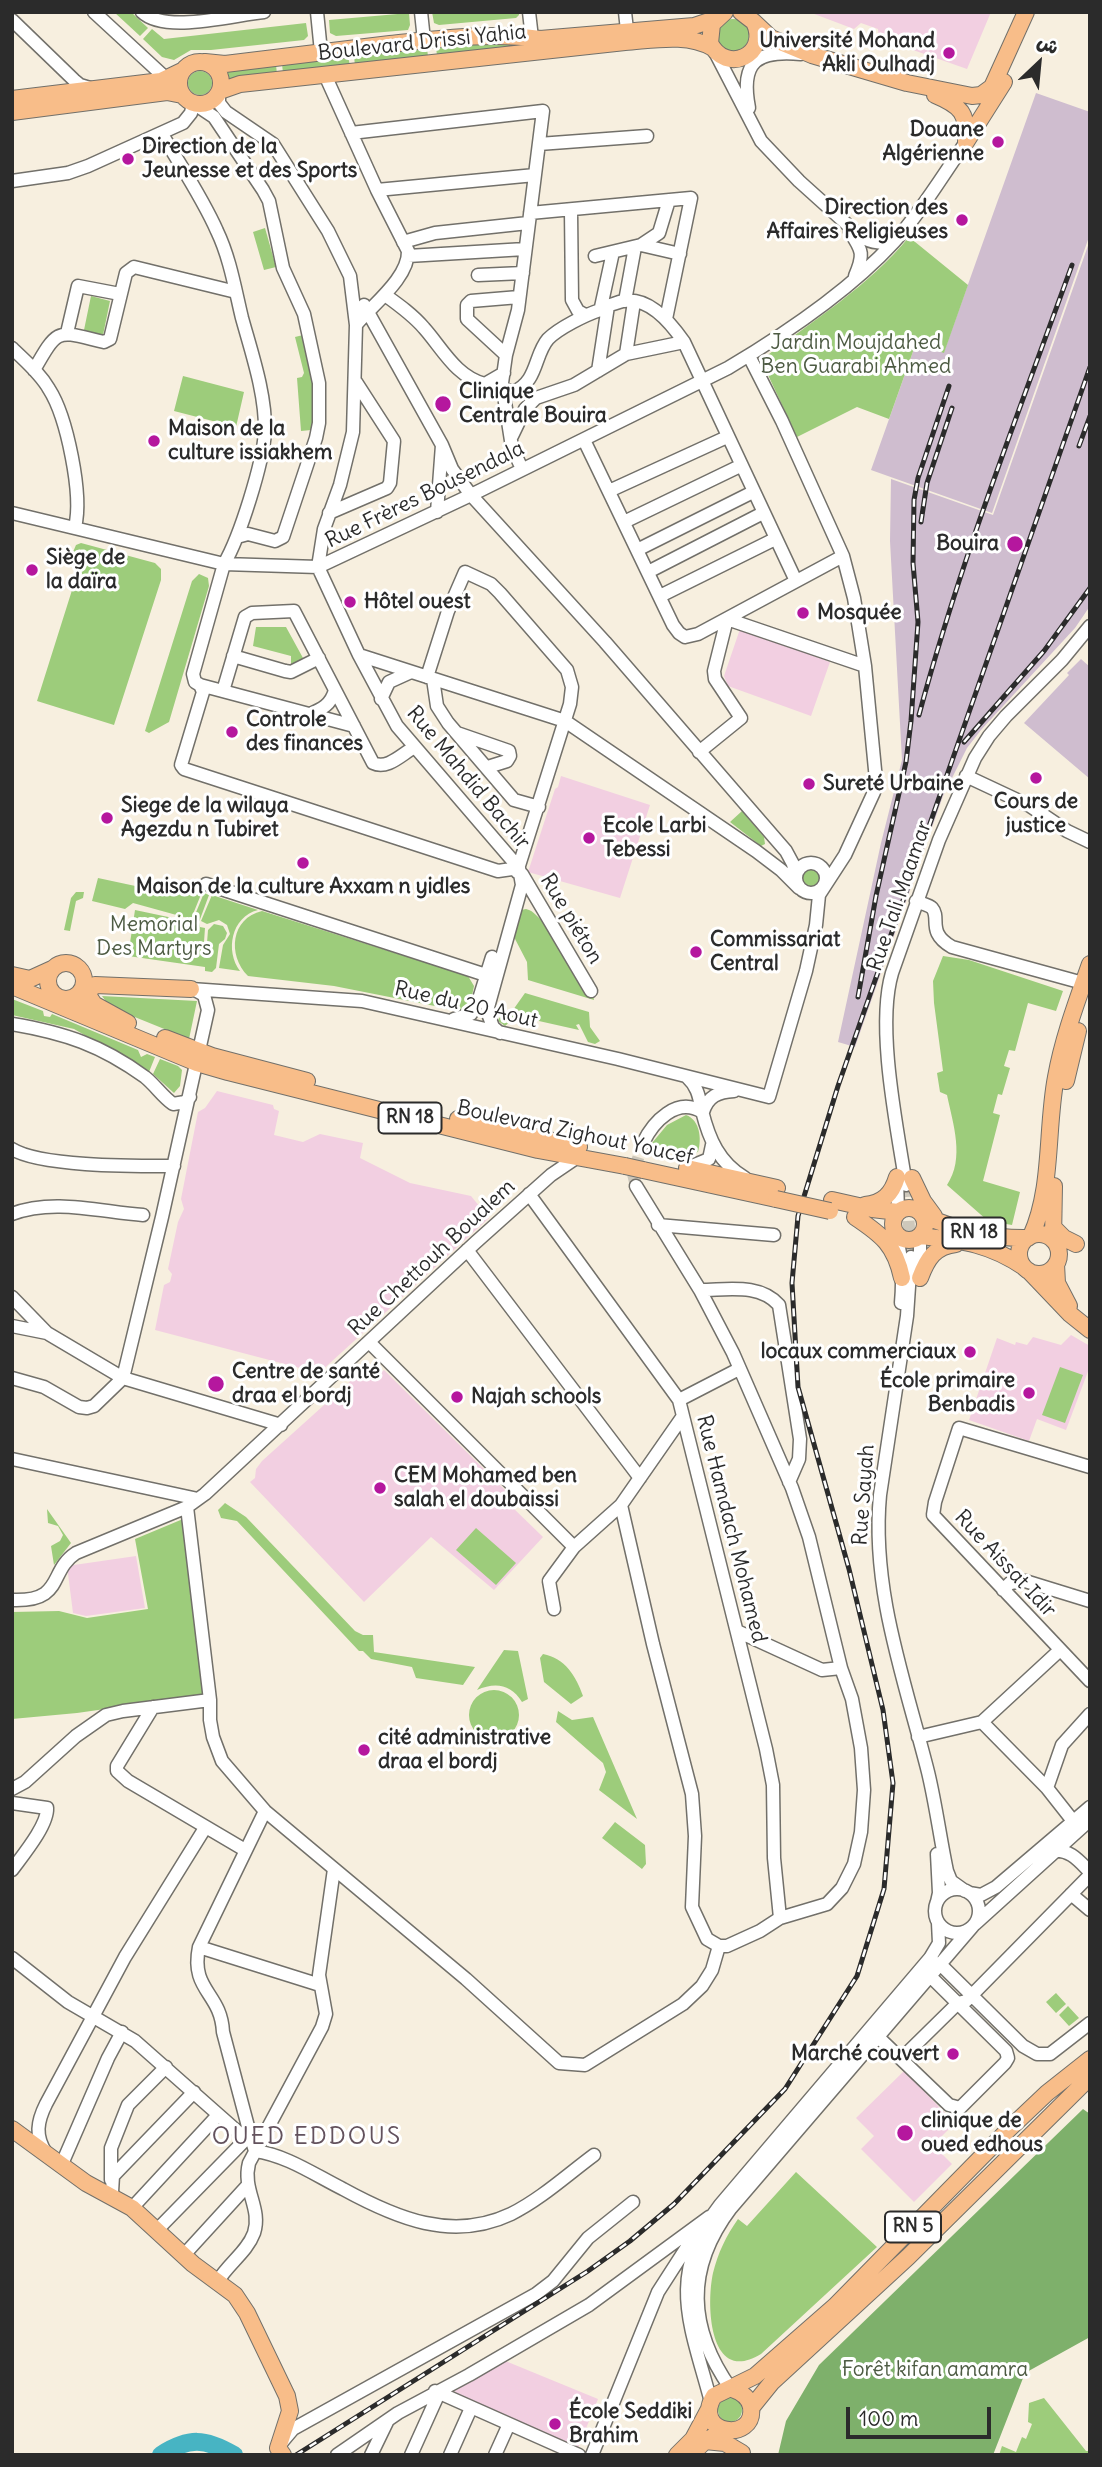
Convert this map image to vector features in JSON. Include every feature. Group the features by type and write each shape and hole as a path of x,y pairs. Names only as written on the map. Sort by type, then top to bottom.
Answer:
{"main road":[{"path":"747,16 772,38 811,55 907,83 963,95 981,95 987,92 996,79 1026,12"},
{"path":"966,142 1000,93 1035,12"},
{"name":"Boulevard Drissi Yahia","path":"205,62 225,64 425,40 490,36 532,38 694,26 718,14"},
{"path":"713,48 709,30 718,14"},
{"name":"Boulevard Drissi Yahia","path":"219,92 240,84 655,40 685,39 705,44 728,59 747,55 757,40 747,16"},
{"path":"12,99 131,85 183,69 192,63 205,62 213,66 219,73 221,82 219,92 208,103 167,92 12,112"},
{"path":"183,69 179,79 185,97"},
{"path":"907,83 952,103 960,110 966,118 966,142"},
{"path":"12,975 30,979 65,962 109,984"},
{"path":"1086,990 1058,1065 1042,1208 1030,1237 1019,1252 1027,1269 1035,1273 1047,1272 1056,1264 1059,1252 1053,1236 1053,1199 1064,1093 1086,990 1090,964"},
{"path":"38,997 63,999 79,994 85,978 79,967"},
{"path":"52,969 48,986 54,995 63,999 68,1007 89,1011 89,990 95,985 191,989"},
{"name":"Boulevard Zighout Youcef","path":"12,986 38,997 117,1019 203,1056 228,1072 538,1150 576,1158 626,1161 644,1158 751,1182 776,1194"},
{"name":"Boulevard Zighout Youcef","path":"203,1056 626,1161"},
{"name":"Boulevard Zighout Youcef","path":"644,1158 776,1194 857,1211 898,1212"},
{"path":"902,1278 896,1255 889,1244 857,1211 887,1197 895,1185 905,1180 928,1210 947,1226"},
{"path":"920,1236 925,1228 919,1211 908,1208 898,1212 893,1221 894,1231 906,1241 920,1236 964,1242"},
{"name":"Boulevard Zighout Youcef","path":"857,1211 894,1231"},
{"name":"RN 18","path":"922,1215 947,1226 996,1238 1030,1237"},
{"path":"1030,1237 1053,1236 1083,1246"},
{"path":"920,1278 929,1258 941,1247 964,1242"},
{"name":"RN 18","path":"964,1242 1003,1253 1027,1269 1085,1326"},
{"name":"RN 18","path":"1056,1264 1057,1283 1066,1302 1085,1326"},
{"name":"RN 5","path":"731,2389 755,2376 835,2305 1009,2129 1047,2093 1090,2059"},
{"name":"RN 5","path":"749,2415 772,2382 908,2257 1090,2077"},
{"path":"12,2129 55,2161 113,2192 183,2256 235,2295 247,2313 287,2396 290,2411 281,2451"},
{"path":"677,2455 694,2439 719,2392 731,2389 745,2395 749,2415 736,2430 727,2430 705,2441 691,2455"},
{"path":"710,2405 712,2421 727,2430"},
{"path":"705,2441 725,2443 742,2454"}],"street":[{"path":"94,12 185,97 214,117 269,201 283,268 304,314 319,383 319,423 316,438 286,533 279,541 248,534 237,537"},
{"path":"142,12 156,21 174,23 257,13"},
{"path":"317,12 321,52"},
{"path":"421,12 425,40"},
{"path":"529,12 532,38"},
{"path":"625,12 627,30"},
{"path":"12,20 80,85 95,89"},
{"path":"713,48 761,141 778,160 846,225 869,242 880,244 896,239"},
{"path":"752,122 747,82 748,72 754,64 768,54 779,52 811,55"},
{"path":"131,85 142,73 139,54"},
{"path":"59,93 66,88 66,73"},
{"path":"325,75 408,256 401,273 385,295 367,311 356,326"},
{"path":"219,92 219,103 226,112 273,144 328,232 452,469 471,495 605,642 786,851 807,864 820,867 832,867 841,863"},
{"path":"12,181 68,173 162,134 186,120 185,97"},
{"path":"351,133 543,111 523,273 506,355 503,389 513,447 522,469"},
{"path":"162,134 217,231 236,292 260,389 265,431 264,445 237,537 224,564 192,674 195,682 200,685 354,726"},
{"path":"539,144 647,136"},
{"name":"Rue Frères Bousendala","path":"12,513 224,564 318,567 437,512 749,356 792,327 853,279 896,239 966,142"},
{"path":"377,190 535,175"},
{"path":"403,242 435,233 571,211 691,198 666,319"},
{"path":"595,256 638,246 659,233 669,200"},
{"path":"571,211 571,293 574,306 585,315"},
{"path":"846,225 862,256 853,279"},
{"path":"638,246 680,254"},
{"path":"626,354 638,246"},
{"path":"408,256 525,249"},
{"path":"598,371 613,252"},
{"path":"30,366 59,334 67,333 107,341 125,273 134,267 236,292"},
{"path":"478,275 523,273"},
{"path":"318,567 324,529 350,447 356,381 356,326 350,276"},
{"path":"67,333 78,286 120,294"},
{"path":"385,295 407,310 426,329 437,347 475,382 485,384 504,373"},
{"path":"506,355 467,319 467,305 471,301 519,297"},
{"path":"503,389 513,392 523,386 538,363 547,341 585,315 605,307 630,302 653,309 666,319 684,342 796,581"},
{"path":"512,436 525,409 536,398 574,385 626,354 684,342"},
{"path":"12,348 49,388 64,425 75,479 78,515 75,527"},
{"path":"702,1112 706,1102 724,1091 741,1090 766,1098 771,1095 806,971 819,895 841,863 876,786 865,666 854,598 843,556 782,421 749,356"},
{"path":"12,359 30,366"},
{"path":"329,513 387,488 390,483 394,441 356,381"},
{"path":"609,491 727,437"},
{"path":"584,440 673,625 685,637 698,634 843,556"},
{"path":"437,512 442,446"},
{"path":"624,522 740,466"},
{"path":"637,550 753,492"},
{"path":"648,572 763,513"},
{"path":"660,596 775,539"},
{"name":"Rue Mahdid Bachir","path":"318,567 359,655 397,726 519,867 522,885 491,977"},
{"path":"475,1027 484,1022 487,1016 491,977 519,867 539,807 565,721 572,687 567,670 500,593 491,584 465,572 448,611 430,678 437,706 514,800 539,807"},
{"path":"223,691 243,621 249,614 294,611 373,763 386,765 413,747"},
{"path":"699,752 741,718 715,679 714,671 727,619"},
{"path":"727,619 865,666"},
{"name":"Rue Tali Maamar","path":"905,1180 885,1083 889,1060 886,1018 888,985 916,901 966,776 989,736 1062,660 1090,626"},
{"path":"842,657 854,652 860,644"},
{"path":"359,655 565,721 756,851 788,867"},
{"path":"233,656 291,672 319,658"},
{"path":"382,699 389,682 411,672"},
{"path":"200,685 204,692 181,762 184,769 498,871 519,867"},
{"path":"308,715 332,700 335,690"},
{"path":"457,733 506,749 510,753 507,761 488,769"},
{"path":"472,751 473,744 479,739"},
{"path":"966,776 1030,806 1067,831 1090,842"},
{"path":"756,851 768,850 772,844 772,835"},
{"path":"786,851 788,867 816,911"},
{"path":"799,886 799,869 807,864"},
{"name":"Rue piéton","path":"519,867 591,991"},
{"path":"799,886 813,893 824,885 825,876 820,867"},
{"path":"206,884 491,977"},
{"path":"916,901 931,907 934,912 934,927 944,943 1086,990"},
{"path":"446,1019 471,1014 491,977"},
{"path":"12,1378 44,1387 79,1407 87,1408 94,1406 123,1378 190,1097 203,1056 208,1010 204,995 191,989"},
{"name":"Rue du 20 Aout","path":"191,989 362,1001 741,1090"},
{"path":"208,1010 221,996 235,991"},
{"path":"487,1016 500,1033"},
{"path":"12,1024 67,1035 102,1050 142,1075 167,1100 179,1122 180,1140"},
{"path":"644,1158 652,1128 662,1117 680,1108 690,1098 689,1079"},
{"path":"689,1079 700,1097 712,1145 729,1168 751,1182"},
{"path":"167,1100 179,1104 190,1097"},
{"path":"680,1108 693,1107 702,1112"},
{"path":"687,1168 709,1158 712,1145"},
{"path":"538,1150 553,1159 554,1165 548,1177"},
{"path":"16,1153 97,1164 174,1166"},
{"name":"Rue Chettouh Boualem","path":"12,1600 37,1597 51,1590 66,1561 85,1549 193,1503 281,1425 529,1194 576,1158"},
{"path":"898,1212 905,1180"},
{"path":"905,1180 922,1215"},
{"path":"621,1505 692,1794 695,1836 692,1908 707,1939 719,1947 731,1945 780,1918 827,1904 842,1888 854,1864 861,1832 864,1790 861,1748 852,1699 841,1668 809,1537 789,1482 739,1369 700,1290 636,1186"},
{"name":"Rue Hamdach Mohamed","path":"529,1194 679,1400 766,1749 773,1785 774,1858 780,1918"},
{"path":"12,1214 34,1208 56,1207 144,1215"},
{"path":"658,1225 774,1236"},
{"path":"894,1231 899,1244 902,1278 900,1315 892,1362 894,1394"},
{"path":"894,1394 906,1363 920,1278 920,1236"},
{"path":"467,1250 640,1478"},
{"name":"Rue Sayah","path":"911,1257 911,1285 880,1495 878,1543 889,1619 947,1871 951,1881 967,1892"},
{"path":"700,1290 760,1290 771,1296 779,1305 800,1438 799,1459 789,1482"},
{"path":"12,1297 47,1333 123,1378 281,1425"},
{"path":"12,1326 47,1333"},
{"path":"369,1342 575,1546"},
{"path":"679,1400 739,1369"},
{"path":"554,1609 549,1581 575,1546 621,1505 683,1416"},
{"name":"Rue Aissat Idir","path":"1090,1467 959,1428 933,1515 1090,1681"},
{"path":"12,1459 193,1503 211,1729 222,1761 265,1811 466,1979 559,2063 584,2065 683,2004 702,1986 712,1970 719,1947"},
{"path":"1003,1590 1010,1583 1025,1581 1090,1601"},
{"path":"737,1630 822,1670 841,1668"},
{"path":"918,1737 982,1722 1060,1650"},
{"path":"12,1789 25,1782 76,1736 106,1715 210,1700"},
{"path":"153,1707 117,1766 117,1771 205,1828 245,1850"},
{"path":"1047,1788 1062,1745 1090,1714"},
{"path":"982,1722 1047,1788 1073,1821"},
{"path":"12,1803 41,1805 47,1808 48,1814 30,1846 12,1870"},
{"path":"592,2455 658,2292 672,2269 712,2214 930,1958 939,1943 935,1915 937,1902 951,1890 986,1893 1010,1877 1090,1807"},
{"path":"255,2151 248,2137 223,2032 222,2017 218,2006 203,1988 198,1976 199,1947 265,1811"},
{"name":"Rue Sayah","path":"936,1815 939,1888 937,1902"},
{"path":"731,2389 711,2358 701,2333 697,2313 698,2283 712,2238 731,2208 939,1963 974,1926 1090,1819"},
{"path":"122,2032 55,2161 40,2144 40,2116 125,1957 205,1828"},
{"path":"1072,1836 1074,1856"},
{"path":"901,2059 958,2003 966,2001 1090,1874 1074,1856 1065,1851 1053,1851"},
{"path":"218,2281 249,2242 254,2231 255,2209 246,2176 255,2151 322,2027 326,2014 319,1975 334,1869"},
{"path":"938,1923 945,1930 954,1933 964,1932 974,1926 979,1910 976,1900 967,1892"},
{"path":"1072,1894 1090,1910"},
{"path":"199,1947 320,1985"},
{"path":"12,1958 50,1989 122,2032 166,2067 218,2115 248,2137"},
{"path":"939,1963 1023,2046 1037,2054 1050,2054 1090,2023"},
{"path":"877,2036 949,2105 960,2108 1008,2058 1006,2051 929,1975"},
{"path":"113,2192 111,2148 128,2105 166,2067"},
{"path":"113,2192 113,2176 194,2092"},
{"path":"132,2208 218,2115"},
{"path":"156,2231 248,2137"},
{"path":"255,2151 274,2153 388,2210 451,2228 510,2214 531,2202 594,2155"},
{"path":"183,2256 247,2186"},
{"path":"281,2451 293,2429 536,2294 553,2281 588,2238 633,2202"},
{"path":"710,2405 688,2321 686,2288 693,2255 712,2214"},
{"path":"337,2455 388,2420 589,2305 712,2214"},
{"path":"672,2269 683,2259 693,2255"},
{"path":"437,2392 579,2455"},
{"path":"411,2455 437,2392"},
{"path":"450,2455 471,2408"},
{"path":"742,2454 749,2415"},
{"path":"371,2455 388,2420"},
{"path":"495,2455 509,2424"},
{"path":"727,2430 739,2443 742,2454"}],"shaded area":[{"name":"Université Mohand Akli Oulhadj","path":"809,12 991,12 967,69 879,38 878,29 861,23 854,29"},
{"path":"1036,93 1090,112 1090,234 992,513 871,470 916,343 944,352"},
{"path":"1090,240 1090,606 1075,628 967,748 943,796 855,1047 838,1042 881,843 902,760 890,541 891,479 993,515"},
{"path":"740,629 830,662 811,716 728,686 724,676"},
{"path":"1081,659 1090,667 1090,779 1024,723"},
{"name":"Ecole Larbi Tebessi","path":"561,776 650,805 620,898 528,872"},
{"path":"217,1091 273,1105 274,1109 279,1111 274,1135 303,1142 320,1134 363,1143 360,1158 410,1183 471,1196 489,1218 319,1373 155,1330 164,1285 170,1282 172,1274 168,1269 178,1222 184,1209 181,1199 198,1112 205,1108"},
{"name":"École primaire Benbadis","path":"1071,1335 1090,1346 1090,1366 1066,1430 1037,1419 1029,1441 969,1420 997,1338 1015,1345 1016,1342 1027,1345 1033,1337 1061,1345"},
{"name":"CEM Mohamed ben salah el doubaissi","path":"370,1368 377,1375 384,1370 509,1494 509,1504 543,1537 494,1590 431,1537 364,1602 250,1482 255,1478 256,1469 262,1461 364,1369"},
{"path":"136,1556 145,1608 86,1616 73,1613 67,1566"},
{"path":"904,2071 955,2123 933,2145 952,2164 914,2202 861,2149 874,2136 856,2118"},
{"name":"École Seddiki Brahim","path":"503,2360 598,2399 578,2448 454,2395 455,2391"}],"green space":[{"path":"114,12 131,12 148,28 140,36"},
{"path":"432,12 519,12 519,15 516,18 439,25 434,23"},
{"path":"409,13 408,30 336,36 330,33 329,20"},
{"path":"733,19 744,24 749,35 744,46 733,51 722,46 717,35 722,24"},
{"path":"306,23 308,36 304,40 191,50 174,60 162,57 143,39 152,29 164,39"},
{"path":"516,44 517,47 437,56 436,46"},
{"path":"427,47 428,57 355,66 354,56"},
{"path":"348,56 350,66 283,73 282,64"},
{"path":"276,65 277,74 228,80 226,71"},
{"path":"200,71 209,74 212,83 209,92 200,95 191,92 188,83 191,74"},
{"path":"265,228 276,267 264,270 253,232"},
{"name":"Jardin Moujdahed Ben Guarabi Ahmed","path":"909,237 968,285 944,353 916,343 889,419 857,407 797,437 761,360 858,287"},
{"path":"91,296 110,301 103,335 84,330"},
{"path":"303,335 311,370 313,405 311,430 301,431 297,378 304,373 295,337"},
{"path":"183,376 244,392 236,427 174,411"},
{"path":"81,543 155,563 161,569 161,580 114,725 37,701 79,568 73,552 76,545"},
{"path":"199,574 208,578 209,586 169,722 149,733 145,731 192,581"},
{"path":"256,627 286,627 303,658 301,664 291,664 291,656 253,646"},
{"path":"742,811 764,837 765,844 761,846 730,822"},
{"path":"811,868 818,871 821,878 818,885 811,888 804,885 801,878 804,871"},
{"path":"98,878 140,887 165,886 169,892 202,892 191,919 133,903 125,909 92,901"},
{"path":"76,892 84,892 83,898 76,901 70,931 64,930 71,898"},
{"name":"Memorial Des Martyrs","path":"204,893 209,895 199,922 200,927 205,928 204,942 207,943 208,930 214,924 223,926 227,933 219,944 216,968 212,972 205,971 205,967 128,956 135,910 192,922"},
{"path":"212,895 258,910 242,920 233,936 233,954 240,971 219,968 223,945 230,934 227,925 219,920 207,924 201,921"},
{"path":"526,909 544,921 593,993 594,1000 528,980 527,962 514,937 521,910"},
{"path":"262,911 468,976 474,986 470,1000 460,1011 334,986 248,976 237,958 236,938 244,921"},
{"path":"943,956 969,960 1063,991 1056,1011 1028,1003 1015,1051 1009,1050 1004,1066 1010,1068 993,1113 1000,1115 983,1181 1020,1192 1012,1225 988,1221 947,1185 955,1164 956,1141 947,1095 940,1092 937,1073 943,1071 933,981"},
{"path":"525,993 589,1012 590,1027 600,1041 595,1044 588,1042 579,1024 576,1025 579,1030 521,1017 519,1014 505,1026 498,1021 513,1010"},
{"path":"102,996 197,1001 189,1039 110,1007"},
{"path":"12,999 43,1011 44,1016 50,1017 52,1014 138,1050 141,1057 147,1054 155,1057 149,1072 74,1029 12,1015"},
{"path":"160,1059 182,1070 180,1086 174,1093 153,1074"},
{"path":"686,1115 691,1117 699,1130 698,1152 680,1155 653,1148 652,1143 667,1125"},
{"path":"1060,1367 1083,1375 1065,1423 1042,1415"},
{"path":"225,1503 246,1517 355,1631 363,1635 373,1635 374,1652 475,1667 463,1685 416,1678 412,1667 371,1659 363,1651 359,1651 237,1521 221,1518 218,1510"},
{"path":"47,1509 71,1543 54,1565 51,1546 60,1541 63,1535 58,1526 48,1523"},
{"path":"183,1519 204,1695 77,1713 12,1719 12,1612 59,1611 87,1618 148,1609 135,1539"},
{"path":"476,1528 516,1563 496,1585 456,1550"},
{"path":"504,1650 518,1651 528,1699 522,1702 513,1691 502,1686 477,1690"},
{"path":"543,1654 558,1659 569,1669 583,1696 571,1704 544,1682 540,1658"},
{"path":"494,1690 512,1697 519,1715 512,1733 494,1740 476,1733 469,1715 476,1697"},
{"path":"558,1711 572,1720 593,1717 637,1819 599,1790 606,1772 603,1763 556,1722"},
{"path":"615,1822 645,1845 646,1864 642,1869 602,1838"},
{"path":"1056,1993 1066,2004 1056,2013 1046,2002"},
{"path":"1068,2006 1079,2018 1069,2026 1059,2015"},
{"name":"Forêt kifan amamra","path":"1083,2109 1090,2114 1090,2337 1025,2373 993,2455 778,2455 786,2421 819,2365"},
{"path":"796,2172 877,2247 761,2354 744,2361 731,2359 721,2351 711,2321 711,2287 717,2259 738,2219 747,2226"},
{"path":"730,2398 738,2402 742,2410 738,2418 730,2422 722,2418 718,2410 722,2402"},
{"path":"1044,2398 1086,2451 1090,2451 1090,2455 999,2455 1002,2446 1016,2452 1022,2437 1026,2439 1032,2424 1028,2422 1029,2403"}],"waterway":[{"path":"161,2455 180,2445 197,2442 214,2445 234,2455"}],"tunnel":[{"path":"636,1186 633,1174 643,1143"},
{"path":"906,1185 911,1257"}],"railway":[{"path":"919,715 971,545 1072,265"},
{"path":"296,2455 588,2271 630,2241 674,2204 785,2089 857,1976 884,1889 893,1783 883,1710 849,1569 798,1387 792,1283 798,1216 838,1086 1090,367"},
{"path":"858,997 876,896 906,762 911,721 918,622 913,563 914,500 918,478 949,386"},
{"path":"921,522 927,483 952,408"},
{"path":"1079,446 1090,416"},
{"path":"964,742 1044,651 1090,588"}],"place":[{"name":"Université Mohand Akli Oulhadj","path":"949,53"},
{"name":"Douane Algérienne","path":"998,142"},
{"name":"Direction de la Jeunesse et des Sports","path":"128,159"},
{"name":"Direction des Affaires Religieuses","path":"962,220"},
{"name":"Clinique Centrale Bouira","path":"443,404"},
{"name":"Maison de la culture issiakhem","path":"154,441"},
{"name":"Bouira","path":"1015,544"},
{"name":"Siège de la daïra","path":"32,570"},
{"name":"Hôtel ouest","path":"350,602"},
{"name":"Mosquée","path":"803,613"},
{"name":"Controle des finances","path":"232,732"},
{"name":"Cours de justice","path":"1036,778"},
{"name":"Sureté Urbaine","path":"809,784"},
{"name":"Siege de la wilaya Agezdu n Tubiret","path":"107,818"},
{"name":"Ecole Larbi Tebessi","path":"589,838"},
{"name":"Maison de la culture Axxam n yidles","path":"303,863"},
{"name":"Commissariat Central","path":"696,952"},
{"name":"locaux commerciaux","path":"970,1352"},
{"name":"Centre de santé draa el bordj","path":"216,1384"},
{"name":"École primaire Benbadis","path":"1029,1393"},
{"name":"Najah schools","path":"457,1397"},
{"name":"CEM Mohamed ben salah el doubaissi","path":"380,1488"},
{"name":"cité administrative draa el bordj","path":"364,1750"},
{"name":"Marché couvert","path":"953,2054"},
{"name":"clinique de oued edhous","path":"905,2133"},
{"name":"École Seddiki Brahim","path":"555,2424"}],"district":[{"name":"OUED EDDOUS","path":"307,2137"}]}
